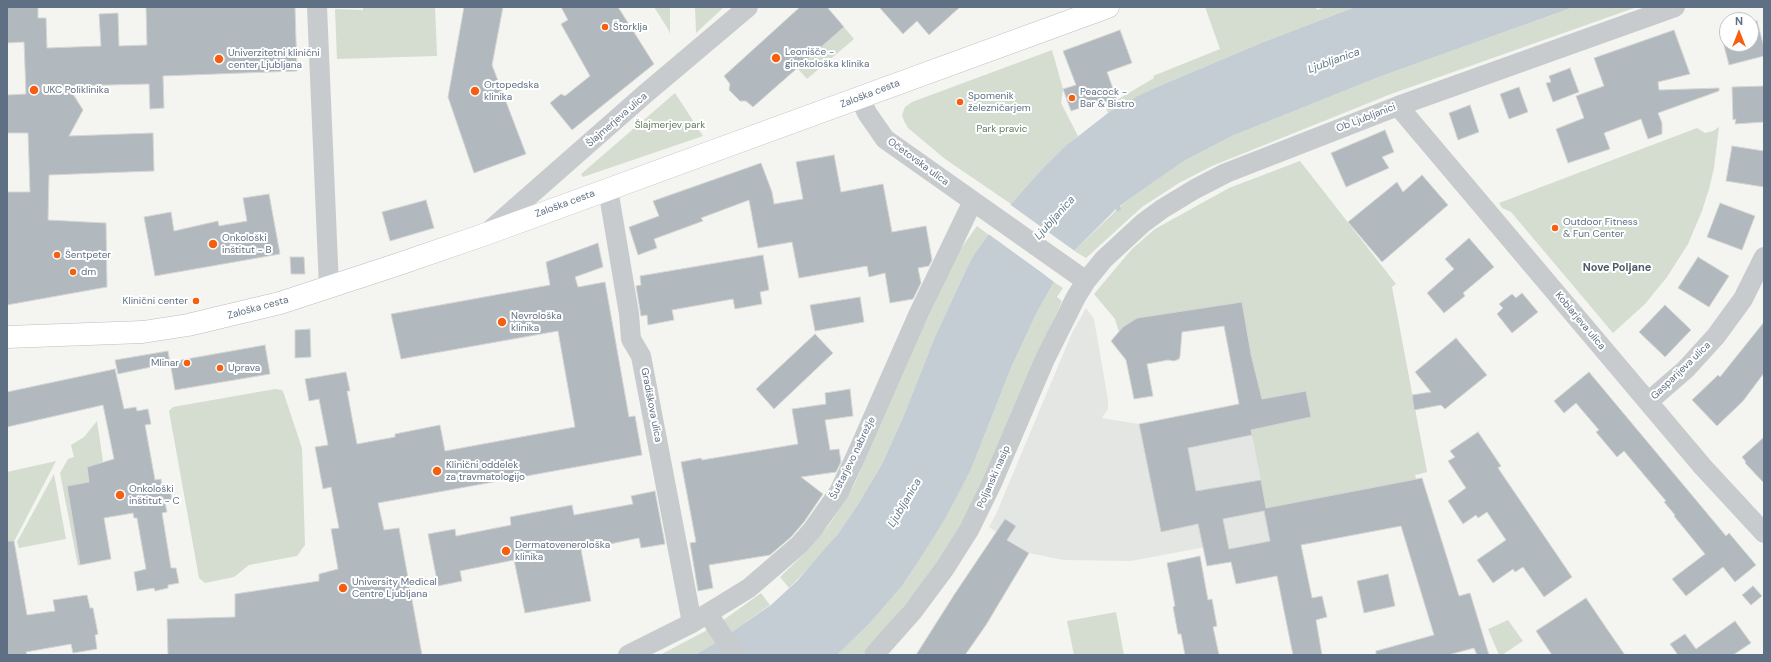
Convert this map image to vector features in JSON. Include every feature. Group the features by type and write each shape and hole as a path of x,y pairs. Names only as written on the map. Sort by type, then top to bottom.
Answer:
{"main road":[{"name":"Zaloška cesta","path":"7,337 143,332 250,311 396,266 1108,7"}],"street":[{"path":"317,7 329,286"},
{"name":"Šlajmerjeva ulica","path":"486,234 748,7"},
{"name":"Ob Ljubljanici","path":"1086,281 1104,259 1143,223 1162,209 1195,189 1226,173 1398,106 1675,7"},
{"name":"Očetovska ulica","path":"860,98 867,113 885,139 1086,281"},
{"name":"Koblarjeva ulica","path":"1398,106 1703,467 1764,533"},
{"name":"Gradiškova ulica","path":"608,189 629,314 631,339 641,356 705,621"},
{"name":"Šuštarjevo nabrežje","path":"628,655 705,621 749,588 799,545 813,530 839,492 919,313 973,201"},
{"name":"Gasparijeva ulica","path":"1648,402 1686,369 1716,336 1743,299 1764,257"},
{"name":"Poljanski nasip","path":"874,655 914,611 945,568 968,530 992,483 1057,333 1086,281"},
{"path":"705,621 735,655"}],"shaded area":[{"path":"1086,308 1094,319 1108,400 1108,409 1102,418 1139,424 1306,391 1408,375 1427,472 1415,475 1416,479 1268,508 1274,560 1267,561 1263,542 1234,548 1237,561 1231,562 1227,543 1131,561 1063,560 1029,553 989,527 996,514 1072,333"}],"green space":[{"path":"363,7 435,7 437,56 337,59 335,9 363,10"},
{"path":"654,7 670,7 670,34 668,29"},
{"path":"695,7 724,7 696,33"},
{"path":"1205,7 1316,7 1317,10 1325,7 1355,7 1261,43 1164,84 1108,113 1105,104 1117,100 1154,78 1153,76 1220,49"},
{"path":"1574,7 1637,7 1391,94 1212,166 1179,183 1142,207 1086,258 1074,251 1125,202 1184,161 1232,136 1379,77"},
{"path":"844,27 854,39 807,79 797,68"},
{"name":"Park pravic","path":"1052,50 1063,89 1061,103 1078,136 1041,170 1011,204 945,159 908,128 904,121 902,115 905,107 912,102"},
{"name":"Šlajmerjev park","path":"675,93 703,136 583,177 581,174"},
{"path":"1719,127 1714,168 1709,189 1702,211 1688,244 1667,277 1645,304 1613,333 1511,212 1502,208 1499,203 1697,128 1705,133 1713,131"},
{"path":"1300,161 1396,284 1392,287 1427,472 1415,475 1416,479 1268,508 1267,510 1251,430 1310,417 1306,391 1262,399 1251,354 1242,302 1137,318 1119,332 1115,319 1094,294 1132,249 1155,229 1229,188"},
{"path":"977,226 989,235 965,272 934,339 904,415 882,464 857,506 837,535 824,552 789,588 780,577 806,552 829,525 854,485 959,251"},
{"path":"1054,282 1063,288 1057,297 1062,301 986,478 955,536 928,577 867,650 862,655 837,655 870,623 902,586 916,565 972,467 1011,368 1037,312"},
{"path":"275,389 282,390 284,394 302,448 305,545 297,556 249,565 234,577 205,583 199,578 169,411 173,407"},
{"path":"97,421 103,461 96,466 87,467 89,482 67,486 80,565 78,566 60,473 68,459 74,457 71,445 84,437"},
{"path":"56,461 8,553 7,553 7,472"},
{"path":"54,474 66,539 19,548 17,542"},
{"path":"761,593 770,605 726,636 718,624"},
{"path":"1116,612 1124,655 1074,655 1067,621"},
{"path":"1508,620 1523,641 1502,655 1499,655 1488,629"},
{"path":"713,627 720,640 695,655 660,655"}],"water":[{"name":"Ljubljanica","path":"1355,7 1574,7 1379,77 1232,136 1184,161 1125,202 1120,206 1121,210 1117,212 1116,209 1074,251 1067,246 1045,275 1054,282 1037,312 1011,368 972,467 943,522 916,565 902,586 870,623 837,655 695,655 720,640 771,605 797,581 837,535 857,506 882,464 904,415 934,339 974,255 1011,204 1041,170 1067,145 1108,113 1138,96 1261,43"}],"pier":[{"path":"1008,203 1076,252 1073,253 1067,248 1048,274 1056,280 1056,283 987,233"}],"building":[{"path":"7,7 38,7 38,18 46,18 47,48 101,46 99,14 118,13 119,46 147,45 146,7 295,7 297,71 163,76 164,108 150,109 149,84 68,86 83,110 69,136 153,133 154,171 49,175 48,220 106,223 107,287 7,305 7,192 30,192 28,133 7,133 7,95 26,94 24,42 7,43"},
{"name":"Ortopedska klinika","path":"464,7 503,7 492,65 526,154 474,173 448,97"},
{"path":"561,7 618,7 654,64 572,130 550,103 561,94 565,96 590,76 561,24 568,20"},
{"name":"Leonišče - ginekološka klinika","path":"800,7 827,7 844,27 753,107 746,101 740,101 729,90 730,84 724,76"},
{"path":"879,7 960,7 929,35 917,21 903,34"},
{"path":"1759,28 1764,47 1764,56 1729,65 1726,52 1759,52"},
{"path":"1120,30 1132,63 1107,72 1117,100 1105,104 1103,100 1071,111 1063,89 1076,85 1063,51"},
{"path":"1674,30 1690,74 1658,82 1659,90 1719,88 1719,91 1658,113 1662,123 1662,134 1648,139 1641,119 1604,133 1610,149 1568,163 1556,129 1584,118 1576,96 1604,86 1594,58"},
{"path":"1570,68 1579,92 1553,102 1546,83 1551,82 1549,76"},
{"path":"1764,86 1764,122 1735,124 1736,119 1733,120 1732,87"},
{"path":"1519,87 1528,112 1509,119 1500,94"},
{"path":"1470,105 1479,132 1458,140 1449,113"},
{"path":"1385,130 1394,152 1382,157 1389,168 1346,187 1331,153"},
{"path":"1732,146 1764,151 1764,187 1726,181"},
{"path":"834,155 841,192 883,184 892,232 926,226 932,260 929,266 918,268 921,283 913,299 890,303 885,273 869,277 867,266 799,278 792,242 758,248 749,200 701,218 703,221 654,239 657,248 638,255 629,227 659,216 653,201 761,163 772,192 774,204 803,199 796,162"},
{"path":"1422,175 1448,205 1382,262 1348,222 1397,182 1403,192"},
{"name":"Onkološki inštitut - B","path":"269,194 280,254 155,276 144,217 171,212 174,231 218,221 219,226 247,221 243,198"},
{"path":"426,200 434,228 390,241 382,212"},
{"path":"1720,203 1755,216 1742,250 1707,237"},
{"path":"1469,238 1494,267 1463,293 1465,296 1444,313 1427,293 1454,269 1445,259"},
{"path":"598,243 603,267 575,277 578,287 605,282 629,417 635,416 642,455 378,503 384,530 399,528 422,655 168,655 167,619 235,617 235,594 319,581 319,574 338,569 331,529 339,528 331,487 323,489 315,447 328,445 319,399 309,401 305,379 346,372 350,391 347,391 357,444 395,437 395,434 440,425 445,451 575,427 558,331 401,359 391,314 550,285 546,262"},
{"path":"763,255 769,290 760,292 762,304 735,309 733,299 672,310 674,320 648,325 647,315 641,316 636,286 641,285 640,276"},
{"path":"290,257 304,257 305,274 291,274"},
{"path":"1698,257 1729,276 1709,307 1678,288"},
{"path":"1522,293 1538,312 1512,333 1497,314 1503,308 1499,304 1512,294 1516,298"},
{"path":"860,297 864,322 815,331 810,305"},
{"path":"1242,302 1251,354 1262,399 1306,391 1311,417 1251,430 1252,435 1188,448 1196,491 1261,480 1266,508 1422,478 1459,596 1470,593 1489,655 1477,655 1474,648 1448,655 1376,655 1376,651 1434,635 1401,526 1301,545 1312,598 1322,596 1327,617 1316,620 1322,655 1293,655 1277,576 1236,584 1231,562 1207,566 1198,524 1161,532 1139,424 1239,404 1224,326 1182,332 1179,359 1174,361 1168,360 1147,364 1153,396 1134,399 1126,360 1111,341 1123,327 1137,318","holes":["1264,511 1270,541 1229,549 1223,519"]},
{"path":"1665,305 1691,330 1665,357 1639,332"},
{"path":"1764,322 1764,373 1743,401 1717,426 1692,400 1718,375 1720,377"},
{"path":"310,329 311,357 295,358 295,330"},
{"path":"815,334 833,353 774,409 756,389"},
{"path":"1456,338 1487,375 1445,409 1441,405 1414,410 1412,395 1431,392 1415,372"},
{"name":"Uprava","path":"265,345 270,374 175,390 170,362"},
{"path":"168,351 170,363 118,374 115,360"},
{"name":"Onkološki inštitut - C","path":"115,369 124,409 136,407 137,411 148,409 151,424 145,425 155,480 161,479 162,489 170,488 172,501 165,503 167,512 162,513 171,568 176,568 179,583 168,585 168,588 155,591 154,588 137,591 134,572 146,569 137,518 134,518 133,513 104,518 111,559 80,565 67,486 89,482 87,467 114,459 103,405 7,427 7,392"},
{"path":"1589,372 1726,536 1729,533 1756,565 1735,582 1723,567 1686,596 1672,579 1705,554 1674,516 1675,515 1664,502 1666,501 1624,451 1617,457 1596,432 1599,430 1576,403 1564,413 1554,401"},
{"path":"850,389 853,416 825,420 830,450 839,449 841,462 836,472 801,477 823,494 804,522 791,537 770,555 709,565 713,588 698,591 690,543 696,542 681,462 701,458 702,460 798,444 792,409 826,404 825,393"},
{"path":"1478,432 1501,466 1498,468 1572,577 1544,597 1523,567 1515,572 1513,569 1493,583 1477,560 1506,540 1487,512 1478,518 1476,515 1463,524 1448,501 1466,488 1448,461 1455,457 1450,451"},
{"path":"1764,437 1764,483 1745,463 1746,462 1742,457"},
{"name":"Dermatovenerološka klinika","path":"655,491 665,544 641,548 639,538 581,550 591,601 525,613 514,560 460,571 462,581 438,586 428,534 455,529 456,536 511,525 510,517 572,505 574,515 633,504 631,496"},
{"path":"1005,519 1016,526 1007,540 1029,553 986,625 965,655 916,655 954,595"},
{"path":"7,541 14,541 27,615 55,611 53,600 87,595 90,608 93,608 98,634 95,635 97,649 73,653 71,644 26,652 27,655 7,655"},
{"path":"1200,556 1208,600 1212,599 1217,626 1213,627 1219,655 1185,655 1181,634 1178,634 1173,607 1175,606 1167,563"},
{"path":"1388,574 1395,606 1364,613 1357,581"},
{"path":"1753,586 1762,596 1751,605 1742,595"},
{"path":"1586,598 1625,655 1552,655 1536,631"},
{"path":"1735,621 1751,643 1733,655 1678,655 1670,644 1685,634 1696,649"}],"place":[{"name":"Štorklja","path":"605,27"},
{"name":"Leonišče - ginekološka klinika","path":"776,58"},
{"name":"Univerzitetni klinični center Ljubljana","path":"219,59"},
{"name":"UKC Poliklinika","path":"34,90"},
{"name":"Ortopedska klinika","path":"475,91"},
{"name":"Peacock - Bar & Bistro","path":"1072,98"},
{"name":"Spomenik železničarjem","path":"960,102"},
{"name":"Outdoor Fitness & Fun Center","path":"1555,228"},
{"name":"Onkološki inštitut - B","path":"213,244"},
{"name":"Šentpeter","path":"57,255"},
{"name":"dm","path":"73,272"},
{"name":"Klinični center","path":"196,301"},
{"name":"Nevrološka klinika","path":"502,322"},
{"name":"Mlinar","path":"187,363"},
{"name":"Uprava","path":"220,368"},
{"name":"Klinični oddelek za travmatologijo","path":"437,471"},
{"name":"Onkološki inštitut - C","path":"120,495"},
{"name":"Dermatovenerološka klinika","path":"506,551"},
{"name":"University Medical Centre Ljubljana","path":"343,588"}],"district":[{"name":"Nove Poljane","path":"1617,268"}]}
